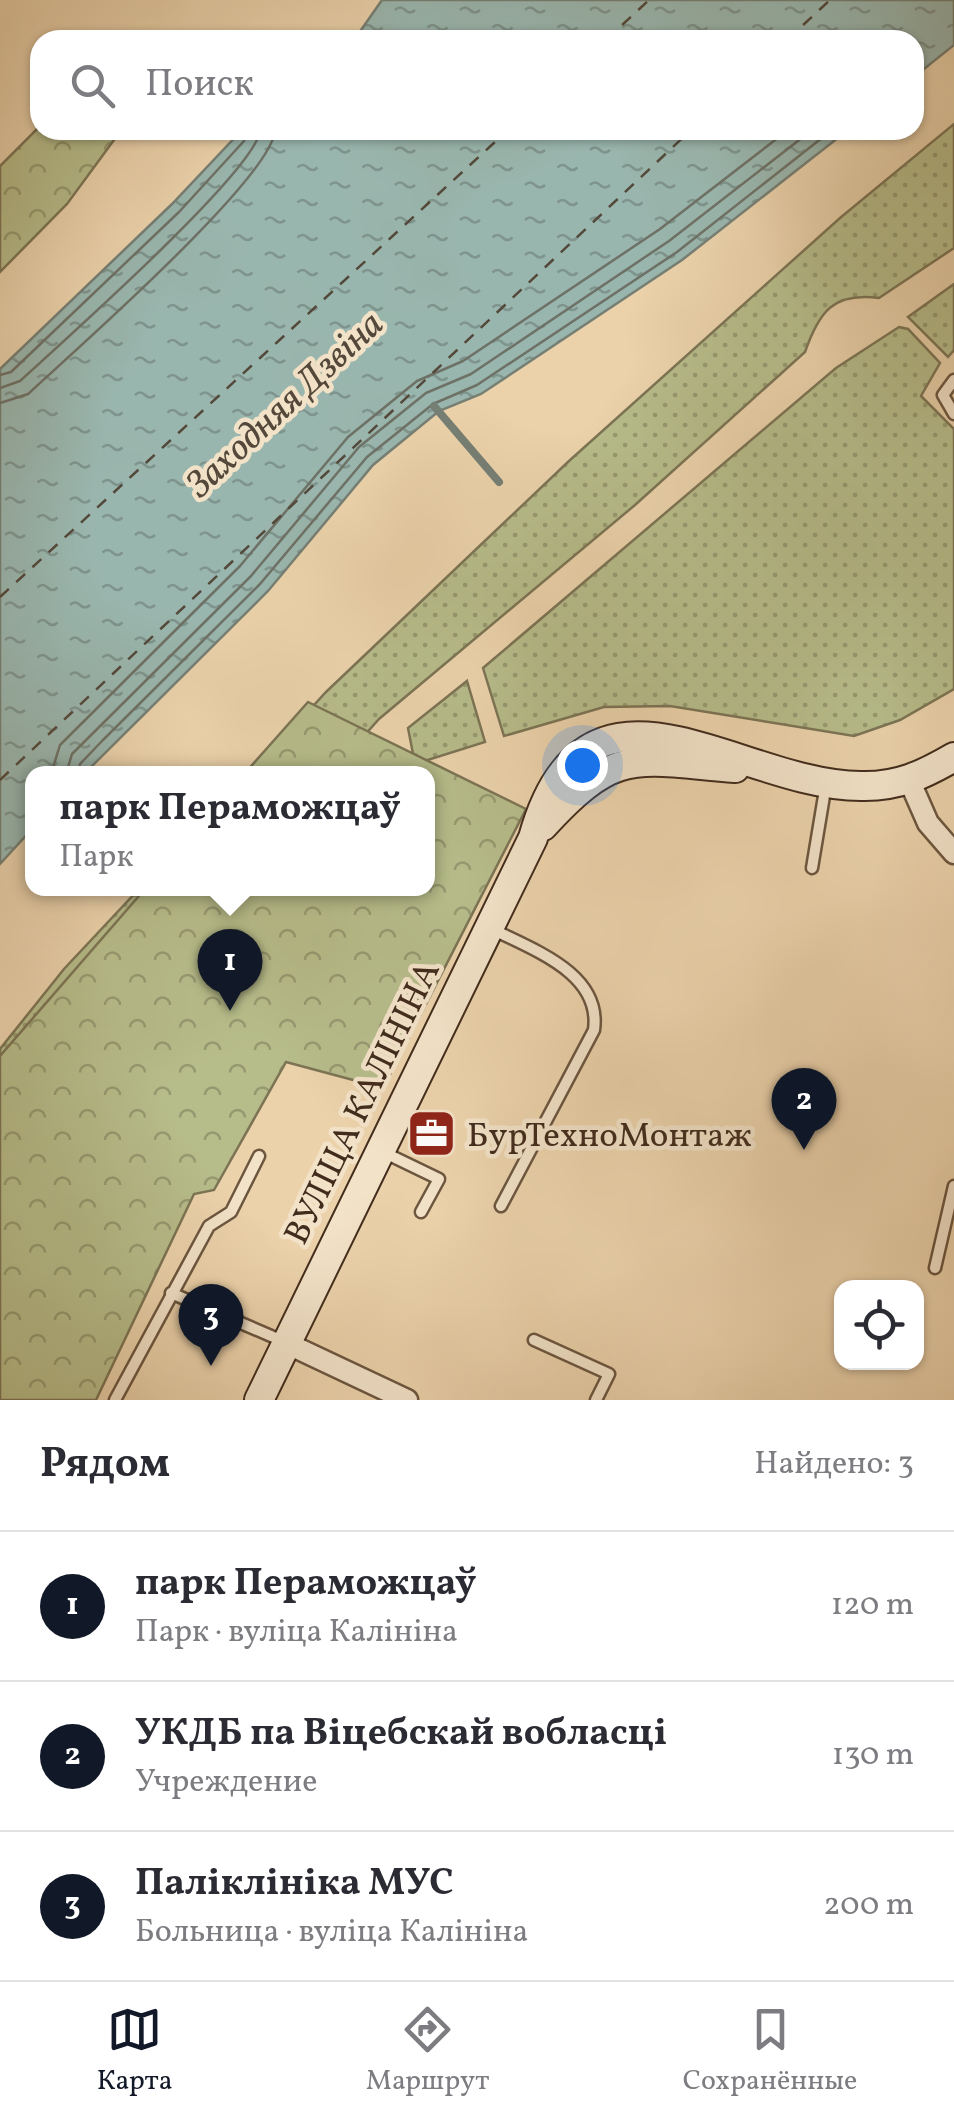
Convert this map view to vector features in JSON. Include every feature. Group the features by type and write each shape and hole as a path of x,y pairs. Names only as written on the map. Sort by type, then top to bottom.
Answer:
{"street":[{"name":"ВУЛІЦА КАЛІНІНА","path":"259,1400 532,838 574,791 597,774 627,761 651,759 777,772 861,786 910,782 954,757"},
{"path":"910,782 928,823 954,852"},
{"path":"286,1343 374,1393 408,1400"}],"lane":[{"path":"954,380 943,395 954,414"},
{"path":"812,868 826,783"},
{"path":"488,927 570,973 587,987 597,1009 594,1030 501,1206"},
{"path":"380,1150 438,1179 421,1212"},
{"path":"115,1400 209,1226 231,1212 259,1156"},
{"path":"935,1268 954,1186"},
{"path":"171,1293 286,1343"},
{"path":"534,1340 608,1374 596,1400"}],"green space":[{"path":"954,124 954,248 879,298 850,298 830,308 816,326 805,352 635,505 379,719 337,766 258,766 326,692 569,461 840,218"},
{"path":"30,136 30,140 114,140 67,204 0,272 0,166"},
{"path":"954,284 954,350 948,357 908,317"},
{"path":"899,327 908,329 940,363 921,396 954,429 954,689 900,720 854,736 670,706 604,707 504,736 483,668 836,368"},
{"path":"467,681 485,742 415,764 408,728"},
{"path":"308,702 526,809 383,1088 286,1062 214,1190 194,1194 96,1400 0,1400 0,1056 139,896 435,896 435,766 251,766"},
{"path":"132,896 150,896 0,1110 0,1049 64,969"}],"water":[{"path":"382,0 954,0 954,45 924,69 924,30 361,30"},
{"name":"Заходняя Дзвіна","path":"233,140 835,140 682,260 481,394 439,411 373,465 268,591 92,766 25,766 25,837 0,864 0,369 172,204"}],"waterway":[{"path":"434,406 499,482"}],"ferry route":[{"path":"617,30 649,0"},
{"path":"798,30 830,0"},
{"path":"0,597 497,140"},
{"path":"0,780 680,140"}],"place":[{"name":"парк Пераможцаў","path":"230,1011"},
{"name":"БурТехноМонтаж","path":"432,1134"},
{"name":"УКДБ па Віцебскай вобласці","path":"804,1150"},
{"name":"Паліклініка МУС","path":"211,1366"}]}
